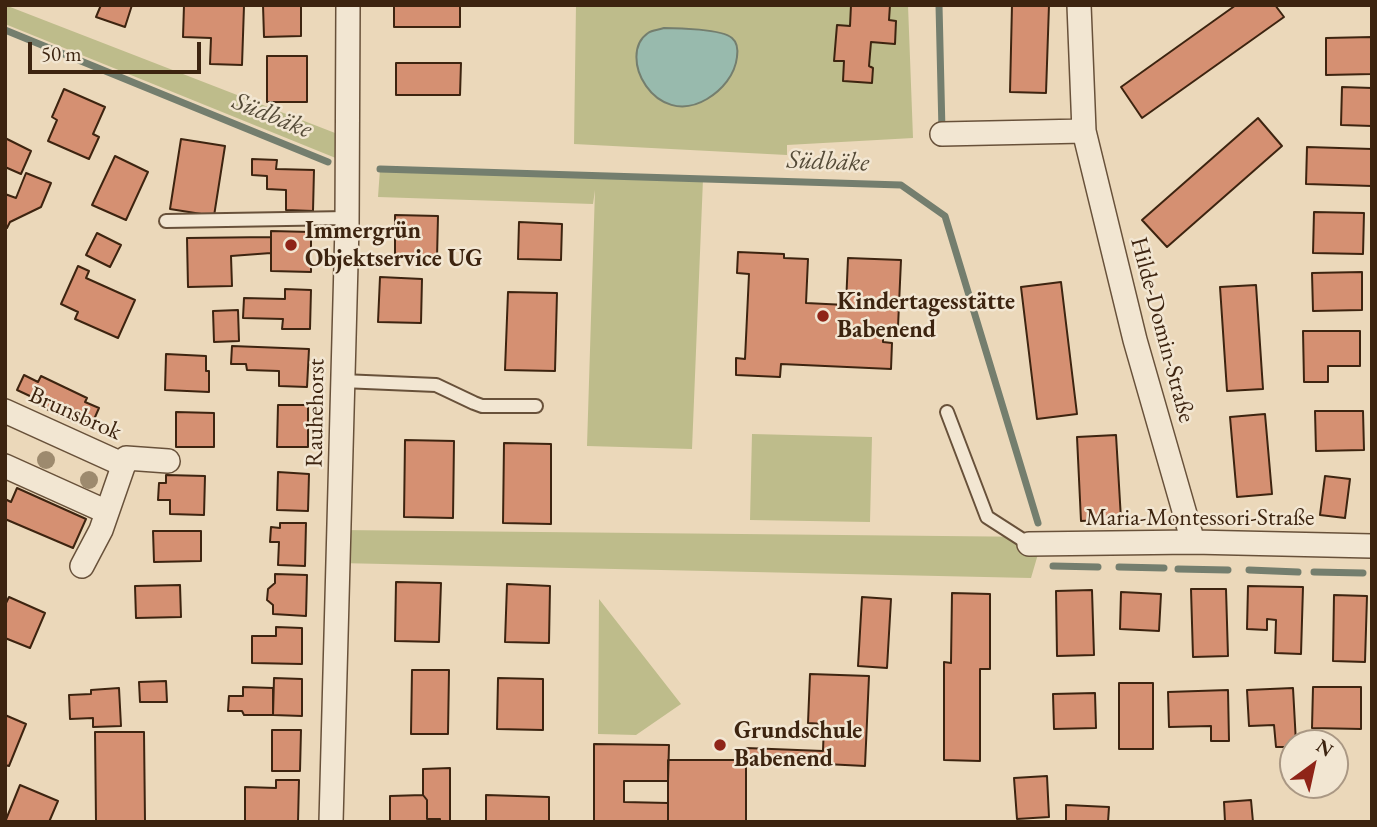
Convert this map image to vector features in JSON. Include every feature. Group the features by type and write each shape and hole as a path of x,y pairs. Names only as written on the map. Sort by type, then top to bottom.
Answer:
{"street":[{"name":"Rauhehorst","path":"331,822 346,218 348,5"},
{"name":"Hilde-Domin-Straße","path":"1079,5 1084,131 1135,340 1193,542"},
{"path":"942,134 1084,131"},
{"name":"Brunsbrok","path":"5,411 124,464"},
{"name":"Brunsbrok","path":"82,566 102,530 126,458 168,461"},
{"path":"5,466 107,512"},
{"name":"Maria-Montessori-Straße","path":"1029,544 1193,542 1372,545"}],"lane":[{"path":"166,221 346,218"},
{"path":"342,381 436,385 482,406 536,406"},
{"path":"947,412 987,517 1029,544"}],"shaded area":[{"path":"5,5 348,138 348,163 5,24"},
{"path":"576,5 908,5 913,138 787,145 787,155 574,144","holes":["664,28 721,33 664,103 648,88 649,32"]},
{"path":"664,28 699,30 732,38 737,47 736,64 723,87 707,99 688,106 671,105 657,98 646,86 636,57 639,43 648,33"},
{"path":"380,169 703,179 692,449 587,446 595,190 593,204 378,197"},
{"path":"752,434 872,437 870,522 750,520"},
{"path":"339,530 1043,537 1031,578 338,563"},
{"path":"599,599 681,704 636,735 598,734"}],"building":[{"path":"101,5 132,5 125,27 96,17"},
{"path":"184,5 244,6 242,65 210,64 211,38 183,37"},
{"path":"263,5 301,5 301,36 264,37"},
{"path":"394,5 460,5 460,27 394,27"},
{"path":"851,5 890,5 889,20 896,21 895,44 871,42 869,66 873,68 872,83 843,81 844,61 834,61 837,25 850,26"},
{"path":"1012,5 1049,5 1046,93 1010,92"},
{"path":"1236,5 1275,5 1284,17 1142,118 1121,87"},
{"path":"1372,37 1372,74 1326,75 1326,38"},
{"path":"267,56 307,56 307,102 267,102"},
{"path":"396,63 461,63 460,95 396,95"},
{"path":"1342,87 1372,88 1372,126 1341,125"},
{"path":"64,89 105,107 93,134 99,137 89,159 48,141 57,120 52,117"},
{"path":"1258,118 1282,146 1167,247 1142,220"},
{"path":"5,138 31,151 21,174 5,167"},
{"path":"181,139 225,146 214,216 170,209"},
{"path":"1307,147 1372,149 1372,186 1306,184"},
{"path":"115,156 148,172 126,220 92,205"},
{"path":"252,159 277,160 276,169 314,170 313,211 286,210 286,190 267,189 267,176 252,175"},
{"path":"26,173 51,183 41,207 10,222 7,228 5,194 16,198"},
{"path":"1314,212 1364,213 1363,254 1313,253"},
{"path":"395,215 438,216 437,258 395,257"},
{"path":"519,222 562,224 561,260 518,259"},
{"name":"Immergrün Objektservice UG","path":"271,231 311,232 311,272 271,271"},
{"path":"97,233 121,245 110,267 86,255"},
{"path":"271,237 271,253 231,256 232,286 188,287 187,238"},
{"name":"Kindertagesstätte Babenend","path":"738,252 784,254 784,258 808,259 806,303 846,305 848,258 901,260 898,327 883,327 883,342 892,343 891,369 781,364 780,377 736,375 736,358 745,359 749,274 737,273"},
{"path":"78,266 89,271 86,278 135,300 118,338 75,319 78,312 61,304"},
{"path":"1362,272 1362,310 1313,311 1312,273"},
{"path":"380,277 422,279 421,323 378,322"},
{"path":"1061,282 1077,414 1037,419 1021,287"},
{"path":"1256,285 1263,389 1227,391 1220,287"},
{"path":"285,289 311,290 310,329 282,329 283,319 243,318 244,298 285,299"},
{"path":"508,292 557,293 555,371 505,370"},
{"path":"238,310 239,341 214,342 213,311"},
{"path":"1303,331 1360,331 1360,366 1328,366 1328,382 1304,382"},
{"path":"232,346 309,349 307,387 279,386 279,371 247,370 246,364 231,364"},
{"path":"166,354 206,356 209,392 165,390"},
{"path":"24,375 38,382 41,376 87,398 85,402 99,408 92,424 76,417 74,422 30,401 32,397 17,390"},
{"path":"278,405 308,405 308,447 277,447"},
{"path":"1315,411 1363,411 1364,450 1316,451"},
{"path":"176,412 214,413 214,447 176,447"},
{"path":"1265,414 1272,494 1237,497 1230,417"},
{"path":"1116,435 1121,519 1081,521 1077,437"},
{"path":"405,440 454,441 453,518 404,517"},
{"path":"504,443 551,444 551,524 503,523"},
{"path":"278,472 309,474 308,511 277,510"},
{"path":"166,475 205,476 204,515 170,514 170,500 158,500 159,483 166,483"},
{"path":"1325,476 1350,479 1345,518 1320,515"},
{"path":"17,488 86,519 73,548 5,519 5,499 11,502"},
{"path":"280,523 306,523 305,566 278,565 279,542 270,542 271,527 280,528"},
{"path":"153,531 201,531 201,561 154,562"},
{"path":"275,574 307,575 306,616 273,614 273,605 267,600 268,589 275,583"},
{"path":"396,582 441,583 439,642 395,641"},
{"path":"507,584 550,586 549,643 505,642"},
{"path":"180,585 181,617 136,618 135,586"},
{"path":"1248,586 1303,587 1301,654 1275,653 1276,620 1267,619 1267,630 1247,629"},
{"path":"1191,589 1226,589 1228,656 1193,657"},
{"path":"1092,590 1094,655 1057,656 1056,591"},
{"path":"1121,592 1161,594 1159,631 1120,629"},
{"path":"952,593 990,594 990,669 980,669 980,761 944,760 944,662 951,663"},
{"path":"1334,595 1367,596 1365,662 1333,661"},
{"path":"9,597 45,613 30,648 5,638 5,605"},
{"path":"862,597 891,599 887,668 858,666"},
{"path":"276,627 302,628 302,664 252,663 252,636 276,636"},
{"path":"412,670 449,670 448,734 411,734"},
{"path":"810,674 869,676 865,766 746,760 746,748 823,751 824,724 808,723"},
{"path":"274,678 302,679 302,716 273,715"},
{"path":"498,678 543,679 543,730 497,729"},
{"path":"166,681 167,702 140,702 139,682"},
{"path":"1119,683 1153,683 1153,749 1119,749"},
{"path":"243,687 273,688 273,715 244,715 242,711 228,711 229,696 243,696"},
{"path":"1313,687 1361,687 1361,729 1312,728"},
{"path":"119,688 121,726 93,727 93,718 70,719 69,695"},
{"path":"1293,688 1295,729 1279,729 1279,747 1276,747 1274,725 1249,726 1247,690"},
{"path":"1228,690 1229,741 1211,741 1211,726 1169,727 1168,692"},
{"path":"1095,693 1096,728 1054,729 1053,694"},
{"path":"5,715 26,724 9,766 5,765"},
{"path":"272,730 301,730 300,771 272,771"},
{"path":"95,732 144,732 145,822 96,822"},
{"path":"594,744 669,745 668,781 624,781 624,802 668,803 668,822 594,822"},
{"path":"668,760 746,760 746,822 668,822"},
{"path":"450,768 450,822 427,819 423,769"},
{"path":"1047,776 1049,817 1017,819 1014,778"},
{"path":"276,780 299,780 298,822 245,821 245,787 276,788"},
{"path":"20,785 58,801 49,822 5,822"},
{"path":"423,795 427,800 427,819 440,819 440,822 390,822 390,796"},
{"path":"486,795 549,797 549,822 486,822"},
{"path":"1251,800 1253,822 1225,822 1224,802"},
{"path":"1066,805 1109,807 1108,822 1066,822"}],"waterway":[{"path":"939,5 942,131"},
{"name":"Südbäke","path":"5,30 328,162"},
{"name":"Südbäke","path":"380,169 901,185 945,216 1038,523"},
{"name":"Südbäke","path":"1053,566 1098,567"},
{"name":"Südbäke","path":"1119,567 1164,568"},
{"name":"Südbäke","path":"1178,569 1228,570"},
{"name":"Südbäke","path":"1249,570 1298,572"},
{"name":"Südbäke","path":"1314,572 1363,573"}],"place":[{"name":"Immergrün Objektservice UG","path":"291,245"},
{"name":"Kindertagesstätte Babenend","path":"823,316"},
{"name":"Grundschule Babenend","path":"720,745"}]}
